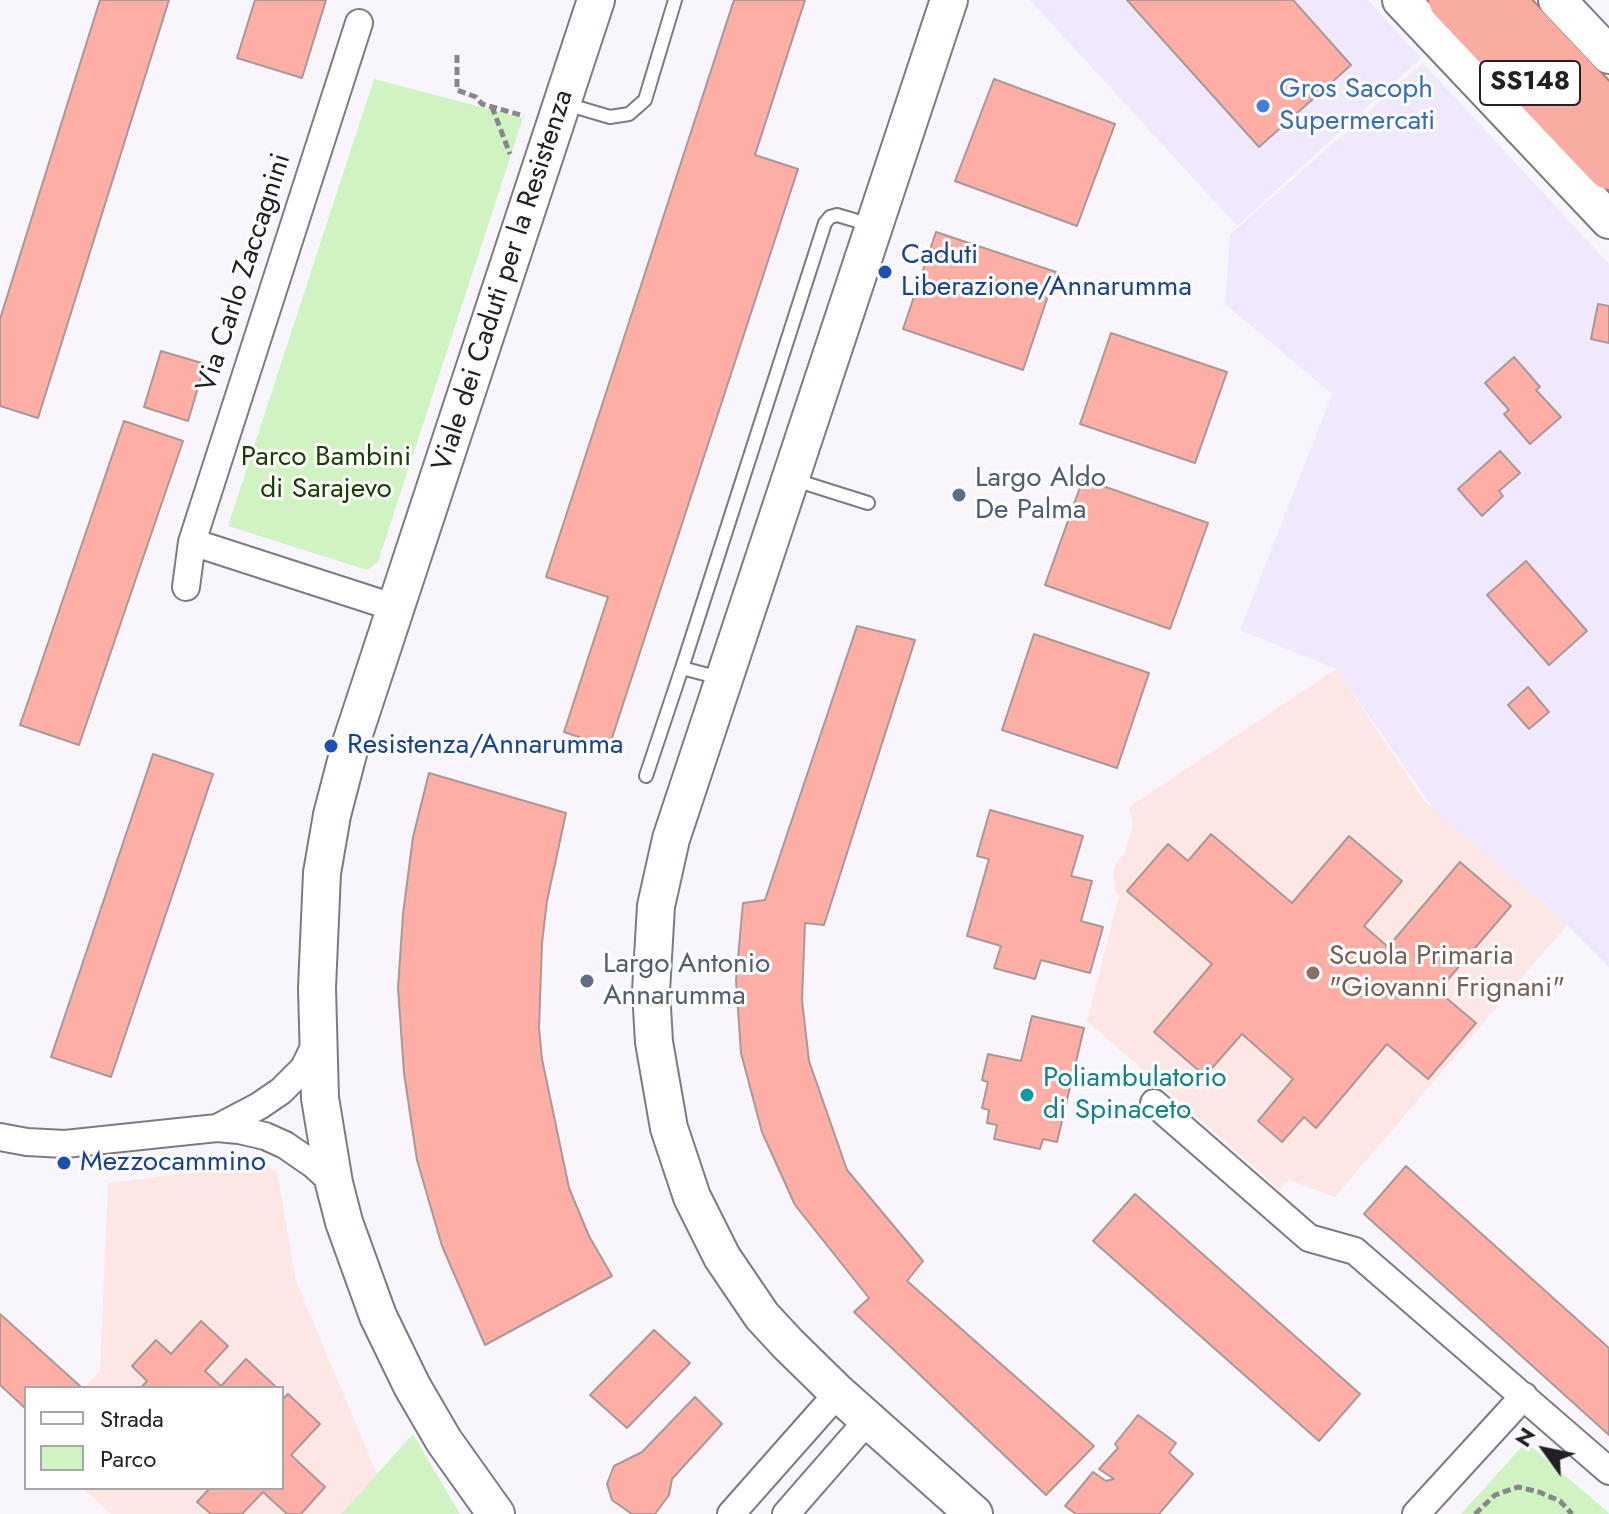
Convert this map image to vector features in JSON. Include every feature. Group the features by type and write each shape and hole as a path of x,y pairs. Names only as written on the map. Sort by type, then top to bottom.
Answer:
{"highway":[{"name":"SS148","path":"1451,0 1609,167"},
{"name":"SS148","path":"1501,0 1609,114"}],"street":[{"name":"Viale dei Caduti per la Resistenza","path":"496,1514 444,1441 395,1352 363,1278 334,1183 320,1098 317,1041 319,915 326,846 350,746 596,0"},
{"path":"949,0 671,839 656,906 651,991 657,1067 669,1128 692,1197 716,1247 762,1316 838,1393 974,1514"},
{"path":"1401,0 1609,220"},
{"path":"1557,0 1609,55"},
{"name":"Via Carlo Zaccagnini","path":"186,587 192,542 359,23"},
{"path":"192,542 396,608"},
{"path":"217,1128 259,1106 291,1083 304,1068 317,1041"},
{"path":"1154,1103 1309,1238 1355,1251 1609,1471"},
{"path":"0,1137 65,1144 217,1128 275,1140 295,1151 334,1183"},
{"path":"731,1514 838,1393"},
{"path":"1416,1514 1524,1396"},
{"path":"786,1514 868,1420"}],"lane":[{"path":"563,103 610,117 629,114 645,100 675,0"},
{"path":"646,776 825,223 837,215 874,226"},
{"path":"792,479 868,503"},
{"path":"682,668 723,679"}],"path":[{"path":"457,55 457,90 476,97 482,104 529,117"},
{"path":"491,106 513,163"},
{"path":"1475,1514 1495,1495 1518,1487 1560,1501 1572,1514"}],"shaded area":[{"path":"1030,0 1368,0 1421,58 1237,226"},
{"path":"1423,63 1609,264 1609,967 1567,925 1438,815 1336,669 1240,630 1332,394 1225,304 1230,235"},
{"name":"Scuola Primaria \"Giovanni Frignani\"","path":"1336,669 1425,802 1567,925 1335,1197 1289,1180 1280,1190 1087,1021 1119,896 1113,873 1125,852 1133,824 1129,807"},
{"path":"262,1164 277,1171 296,1281 377,1474 341,1514 111,1514 85,1490 284,1490 284,1386 86,1386 100,1370 108,1183"}],"green space":[{"name":"Parco Bambini di Sarajevo","path":"374,79 523,118 378,562 367,570 228,526"},
{"path":"413,1434 460,1514 341,1514"},
{"path":"1526,1442 1609,1513 1609,1514 1461,1514"}],"building":[{"path":"100,0 169,0 38,418 0,406 0,319"},
{"path":"255,0 326,0 302,78 237,58"},
{"path":"734,0 805,0 755,155 798,169 609,747 564,732 608,597 546,577"},
{"name":"Gros Sacoph Supermercati","path":"1127,0 1293,0 1351,65 1259,147"},
{"path":"994,79 1115,124 1077,226 955,181"},
{"path":"936,232 1056,272 1023,370 903,329"},
{"path":"1598,304 1609,306 1609,343 1591,339"},
{"path":"1111,333 1227,372 1195,463 1080,424"},
{"path":"161,351 205,364 188,421 144,407"},
{"path":"1514,357 1540,387 1536,390 1561,417 1530,444 1504,414 1509,410 1485,383"},
{"path":"124,421 183,441 79,745 20,725"},
{"path":"1500,451 1520,473 1499,491 1503,496 1482,516 1458,489"},
{"path":"1083,479 1208,523 1170,629 1045,585"},
{"path":"1526,561 1587,631 1549,665 1487,595"},
{"path":"857,626 915,640 824,925 805,923 802,1000 809,1061 847,1170 923,1261 907,1281 1094,1446 1046,1495 854,1312 869,1298 795,1205 762,1132 741,1053 736,980 743,903 765,900"},
{"path":"1034,634 1149,673 1117,768 1002,730"},
{"path":"1528,687 1549,712 1529,729 1508,705"},
{"path":"153,754 213,774 111,1077 51,1057"},
{"path":"429,773 566,813 547,901 542,943 539,1028 542,1059 569,1188 589,1236 612,1276 485,1345 442,1246 417,1160 404,1073 398,988 403,914 413,837"},
{"path":"990,810 1083,836 1071,876 1092,881 1081,921 1103,927 1090,973 1041,960 1035,979 994,968 1001,946 967,936 989,859 977,856"},
{"path":"1211,834 1292,903 1349,836 1402,881 1364,926 1388,947 1460,862 1511,906 1438,991 1476,1023 1428,1079 1387,1044 1316,1128 1304,1117 1282,1142 1258,1121 1293,1079 1242,1034 1205,1076 1154,1032 1212,964 1127,891 1168,844 1188,861"},
{"name":"Poliambulatorio di Spinaceto","path":"1032,1016 1084,1028 1057,1142 1043,1139 1040,1149 994,1139 997,1125 987,1123 989,1110 982,1108 988,1082 982,1080 988,1054 1021,1061"},
{"path":"1406,1166 1609,1348 1609,1435 1364,1214"},
{"path":"1135,1194 1360,1394 1319,1441 1093,1241"},
{"path":"0,1314 80,1386 24,1386 24,1407 0,1385"},
{"path":"201,1321 228,1346 205,1371 221,1386 143,1386 147,1381 132,1366 156,1340 171,1354"},
{"path":"654,1330 690,1363 627,1428 590,1395"},
{"path":"246,1359 275,1386 221,1386"},
{"path":"288,1394 320,1424 291,1455 325,1487 301,1514 287,1514 263,1492 242,1514 211,1514 197,1502 208,1490 284,1490 284,1398"},
{"path":"695,1397 722,1424 672,1479 669,1495 655,1514 632,1514 612,1500 607,1484 614,1466 642,1452"},
{"path":"1138,1415 1176,1443 1169,1453 1193,1474 1159,1514 1076,1514 1065,1506 1093,1472 1106,1481 1114,1479 1099,1469 1118,1448 1115,1444"}],"place":[{"name":"Gros Sacoph Supermercati","path":"1263,106"},
{"name":"Caduti Liberazione/Annarumma","path":"885,272"},
{"name":"Largo Aldo De Palma","path":"959,495"},
{"name":"Resistenza/Annarumma","path":"331,746"},
{"name":"Scuola Primaria \"Giovanni Frignani\"","path":"1313,973"},
{"name":"Largo Antonio Annarumma","path":"587,981"},
{"name":"Poliambulatorio di Spinaceto","path":"1027,1095"},
{"name":"Mezzocammino","path":"64,1163"}]}
